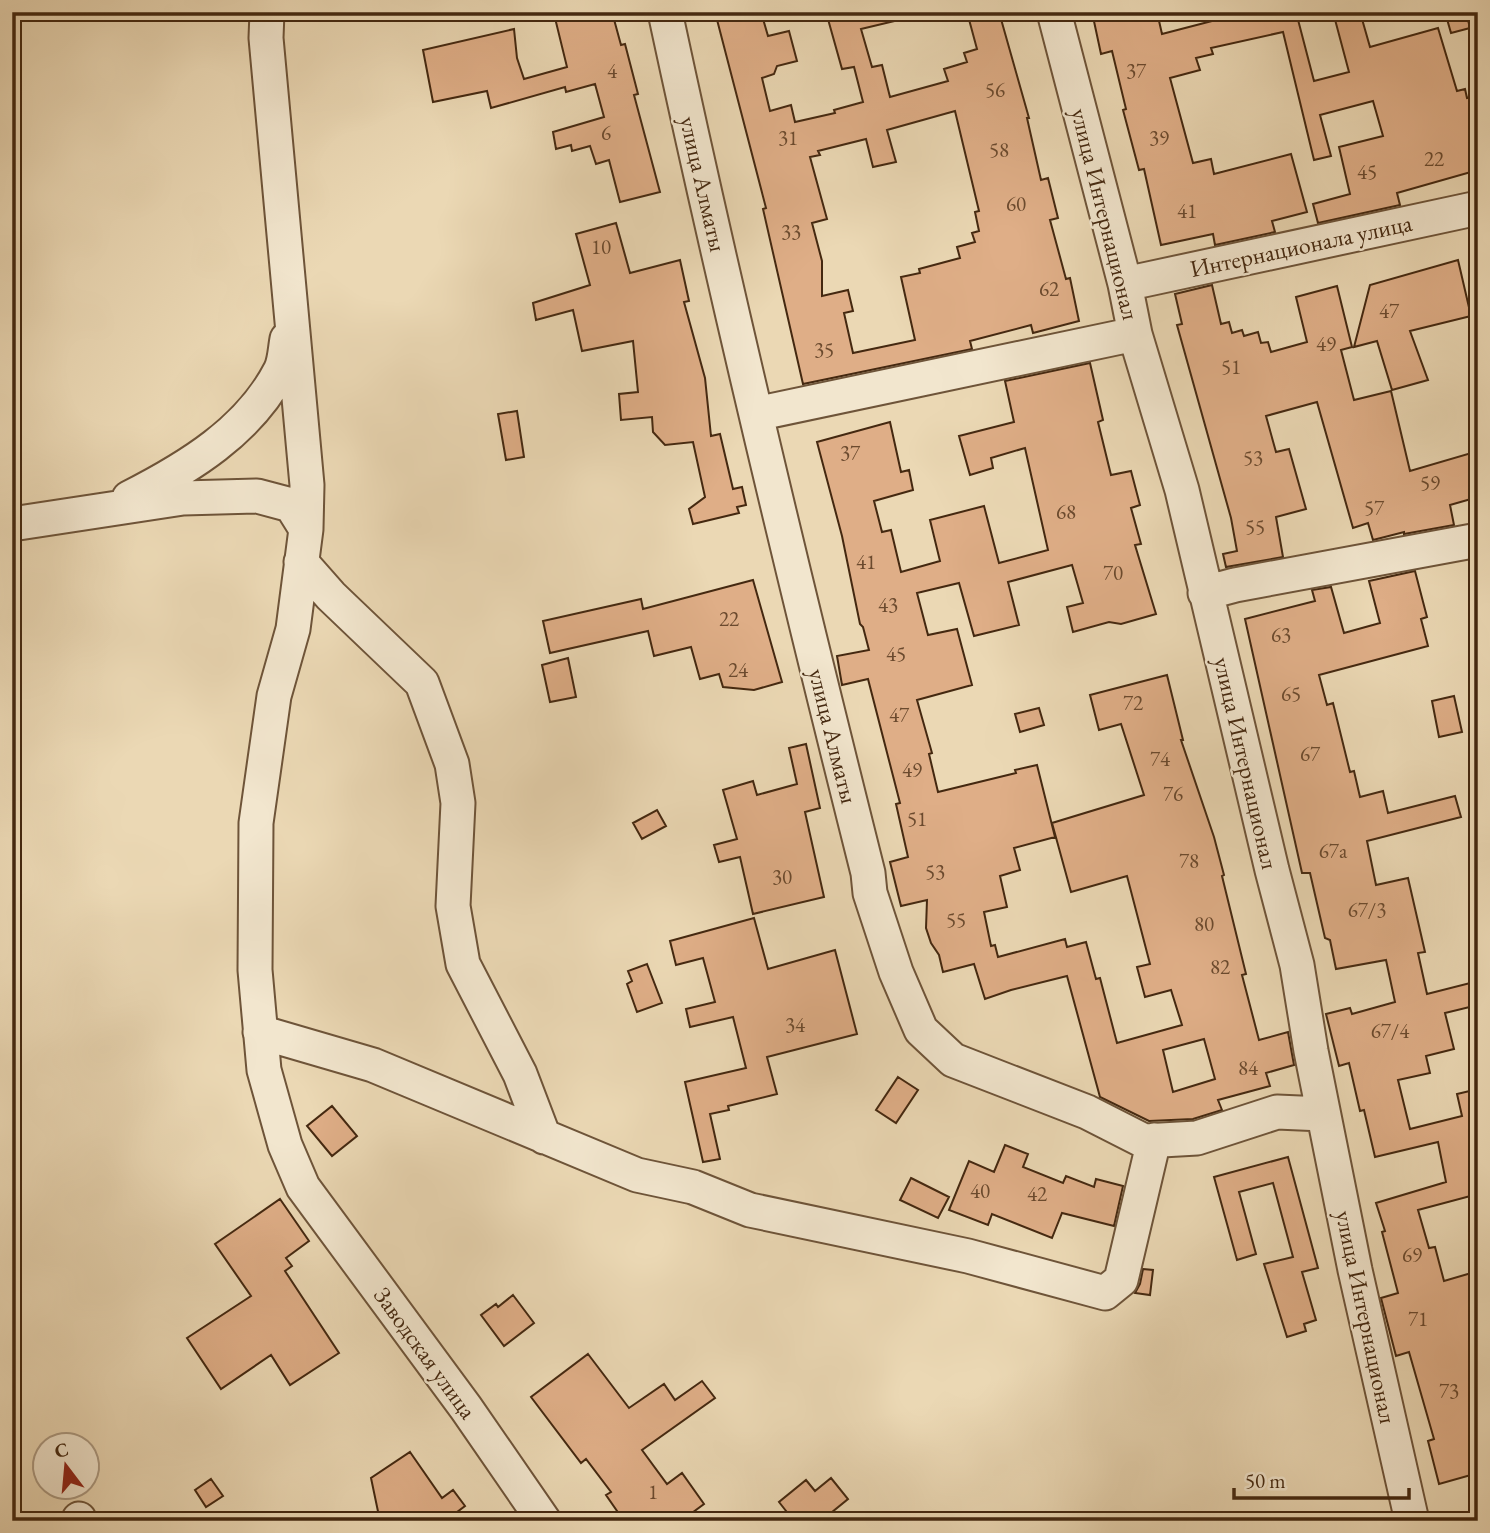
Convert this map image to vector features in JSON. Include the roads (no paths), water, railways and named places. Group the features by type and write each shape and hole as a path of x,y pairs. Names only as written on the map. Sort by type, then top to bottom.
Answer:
{"street":[{"name":"Заводская улица","path":"267,12 266,38 307,485 306,529 293,629 274,696 256,823 255,970 264,1070 285,1145 303,1188 466,1408 544,1521"},
{"name":"улица Алматы","path":"665,12 697,163 870,893 896,972 921,1030 953,1060 1087,1111 1144,1141 1197,1138 1277,1112 1324,1114"},
{"name":"улица Интернационал","path":"1054,12 1125,284 1135,334 1182,490 1297,965 1370,1341 1412,1521"},
{"name":"Интернационала улица","path":"1125,284 1478,208"},
{"path":"104,510 166,479 216,446 256,408 281,369 291,320"},
{"path":"756,414 1135,334"},
{"path":"12,524 183,498 257,496 291,505 306,529"},
{"path":"1205,593 1235,585 1478,541"},
{"path":"302,562 331,596 422,683 452,764 458,803 453,906 463,964 520,1074 544,1136"},
{"path":"260,1032 373,1065 434,1088 637,1175 693,1187 750,1210 968,1256 1105,1293 1121,1280 1154,1140"}]}
